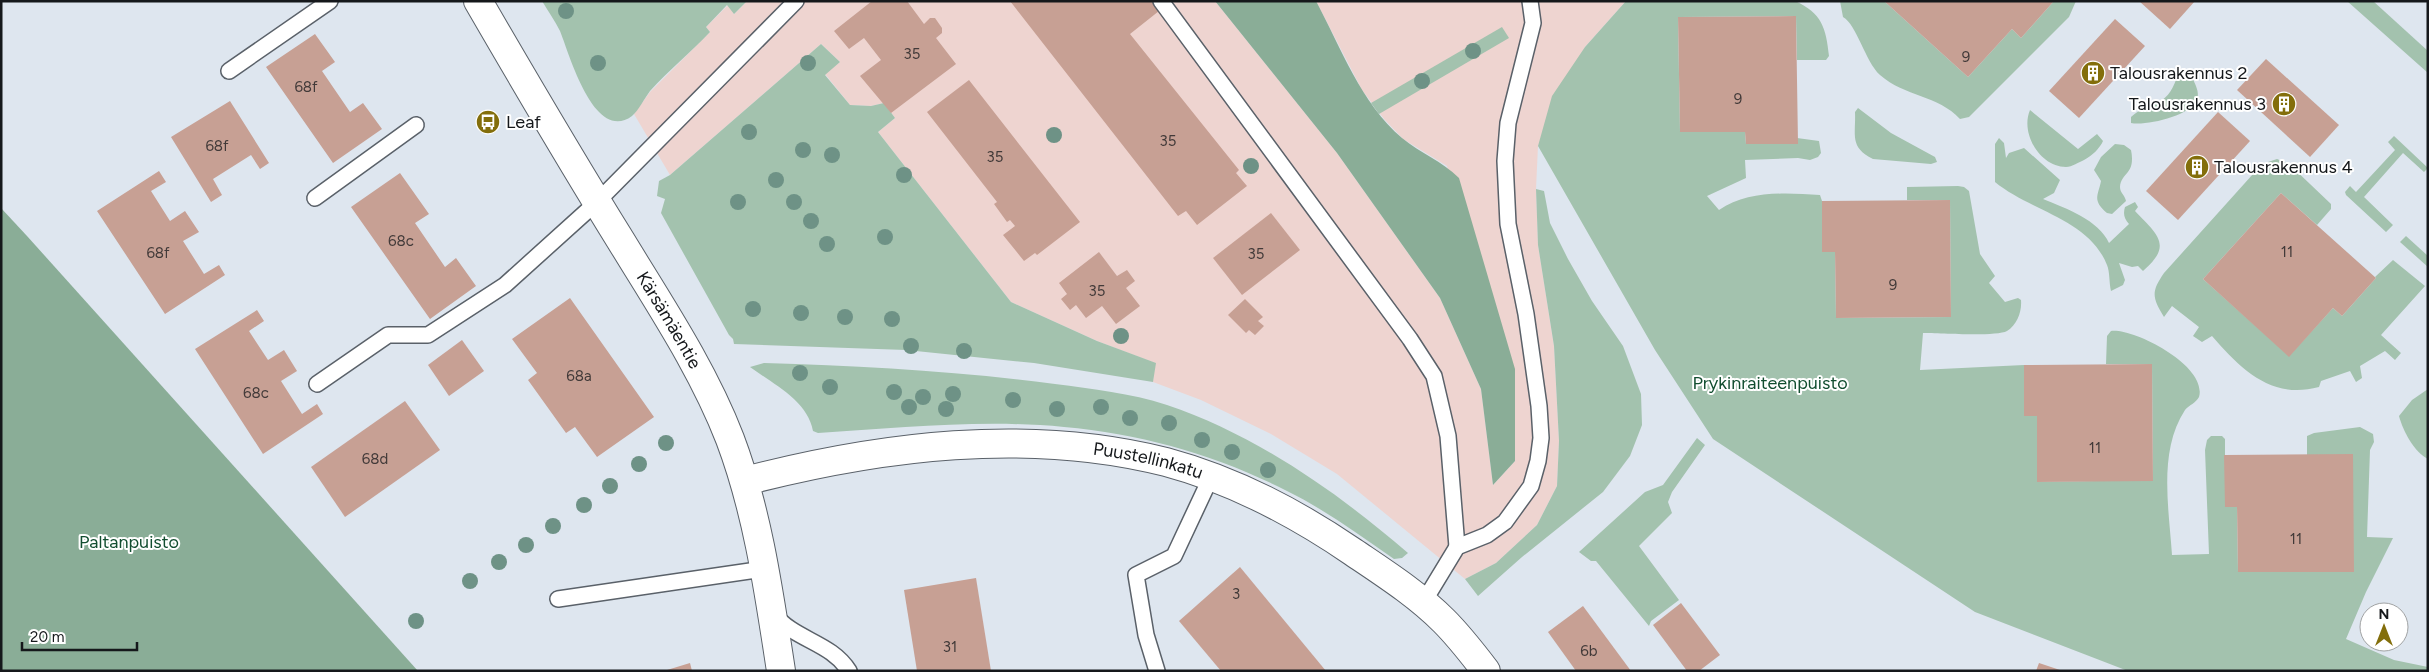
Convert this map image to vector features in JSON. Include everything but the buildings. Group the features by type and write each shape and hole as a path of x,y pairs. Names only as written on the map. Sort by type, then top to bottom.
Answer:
{"street":[{"name":"Kärsämäentie","path":"478,1 694,361 730,438 745,481 764,569 782,671"},
{"name":"Puustellinkatu","path":"745,481 812,464 927,447 982,444 1088,448 1166,462 1211,477 1272,502 1320,529 1382,571 1445,621 1486,671"}],"lane":[{"path":"229,70 330,1"},
{"path":"317,384 388,335 428,335 505,284 597,202 796,1"},
{"path":"1161,1 1410,338 1434,376 1448,436 1457,547 1423,603"},
{"path":"1457,547 1487,535 1505,522 1521,502 1531,486 1541,438 1533,358 1508,224 1505,161 1508,123 1533,23 1530,1"},
{"path":"315,198 416,124"},
{"path":"1157,671 1146,635 1136,575 1174,556 1211,477"},
{"path":"558,599 764,569"},
{"path":"771,610 790,629 832,652 849,671"}],"shaded area":[{"path":"747,1 1215,1 1337,153 1440,298 1481,389 1493,485 1515,461 1447,166 1403,139 1384,119 1362,90 1316,1 1626,1 1585,47 1538,146 1536,189 1538,245 1554,346 1559,441 1557,486 1537,525 1496,563 1465,579 1337,474 1271,434 1201,400 1153,382 1155,363 1097,341 1011,302 878,132 895,118 884,103 871,106 850,105 825,74 840,62 821,44 670,175 634,114 650,92 710,32 706,27 728,5 734,14"}],"green space":[{"path":"542,1 747,1 734,14 727,5 706,27 710,32 650,91 635,114 618,121 606,118 595,107 585,92 560,31"},
{"path":"1215,1 1316,1 1353,74 1375,108 1402,138 1459,178 1515,369 1515,461 1493,485 1481,389 1440,298 1337,153"},
{"name":"Prykinraiteenpuisto","path":"1626,1 1795,1 1811,11 1817,16 1824,29 1829,56 1826,60 1797,60 1796,16 1678,17 1680,132 1745,132 1746,144 1797,144 1797,138 1819,141 1821,153 1818,157 1810,160 1798,158 1745,160 1746,178 1707,196 1719,210 1742,199 1768,194 1820,195 1822,201 1822,252 1835,252 1836,318 1951,317 1950,200 1907,200 1907,187 1964,187 1969,191 1980,254 1995,276 1989,283 2005,302 2018,298 2021,300 2020,314 2011,328 2001,333 1923,333 1920,370 2024,365 2024,416 2037,416 2038,482 2153,480 2152,364 2106,364 2107,336 2111,331 2122,332 2151,342 2167,351 2192,373 2199,385 2199,397 2185,410 2171,443 2167,481 2172,555 2209,554 2205,450 2207,440 2211,436 2222,436 2225,439 2225,507 2237,507 2238,572 2354,572 2307,455 2307,436 2314,433 2360,427 2373,434 2374,442 2370,450 2367,537 2393,538 2362,602 2359,602 2359,608 2346,639 2359,645 2359,652 2376,652 2394,660 2428,667 2428,671 2128,671 1975,612 1713,439 1655,350 1538,146 1552,96 1585,47"},
{"path":"1840,1 1884,1 1968,77 2012,29 2021,38 2054,1 2076,1 2069,17 1969,117 1960,119 1942,105 1900,88 1880,75 1870,61 1853,27 1843,17"},
{"path":"2347,1 2373,1 2428,51 2428,73"},
{"path":"1502,27 1509,38 1379,114 1371,103"},
{"path":"821,44 840,62 825,75 850,105 871,106 884,103 895,118 878,132 1011,302 1097,341 1156,363 1153,382 1034,363 906,350 734,344 733,339 661,213 665,199 657,196 659,181 670,175"},
{"path":"2181,74 2192,77 2196,85 2198,97 2193,106 2167,119 2138,124 2131,123 2131,117 2138,111 2157,103 2168,95 2177,77"},
{"path":"1858,108 1891,133 1935,157 1937,162 1931,164 1873,159 1865,154 1860,150 1855,140 1855,112"},
{"path":"2030,110 2078,149 2097,134 2103,141 2095,152 2084,160 2068,167 2057,165 2048,161 2034,147 2028,129"},
{"path":"2394,136 2428,168 2424,172 2403,153 2364,197 2393,225 2386,232 2345,192 2350,186 2356,192 2395,150 2388,142"},
{"path":"1999,138 2004,143 2006,158 2009,153 2024,148 2060,180 2054,193 2043,199 2090,221 2109,243 2129,224 2124,216 2125,207 2135,202 2138,207 2135,211 2156,234 2159,240 2158,254 2152,262 2143,271 2138,266 2132,267 2119,263 2125,280 2123,285 2111,291 2107,265 2098,249 2087,237 2073,226 2009,192 1995,182 1995,144"},
{"path":"2115,144 2124,145 2131,150 2132,164 2123,178 2120,187 2126,201 2112,214 2107,213 2099,205 2097,198 2101,181 2094,170 2101,157"},
{"path":"2277,159 2289,164 2331,204 2331,209 2317,225 2281,193 2203,279 2289,356 2333,308 2342,316 2375,277 2393,260 2425,286 2381,335 2401,353 2395,360 2385,351 2360,366 2362,378 2356,382 2350,371 2321,381 2319,387 2302,390 2286,389 2272,385 2258,379 2246,370 2212,336 2202,342 2193,336 2199,327 2172,306 2164,317 2155,299 2155,290 2164,273 2262,164"},
{"path":"1536,189 1544,191 1550,223 1568,259 1592,301 1623,346 1641,394 1642,425 1630,456 1603,492 1522,557 1478,596 1465,579 1496,563 1537,525 1557,486 1559,441 1554,346 1538,245"},
{"name":"Paltanpuisto","path":"1,208 27,236 418,671 1,671"},
{"path":"2406,236 2428,256 2428,267 2400,242"},
{"path":"764,363 946,372 1019,379 1125,394 1167,405 1200,417 1232,432 1294,467 1353,508 1408,553 1402,558 1394,559 1313,505 1232,466 1178,448 1122,435 1064,427 1003,424 941,425 818,433 813,431 810,420 797,402 750,367"},
{"path":"2428,389 2428,459 2410,441 2399,416 2412,400"},
{"path":"1697,438 1705,445 1672,492 1668,502 1672,513 1639,546 1679,600 1651,621 1649,626 1596,561 1591,561 1579,552 1645,492 1663,485"}],"place":[{"name":"Talousrakennus 2","path":"2093,73"},
{"name":"Talousrakennus 3","path":"2284,104"},
{"name":"Leaf","path":"488,122"},
{"name":"Talousrakennus 4","path":"2197,167"}]}
